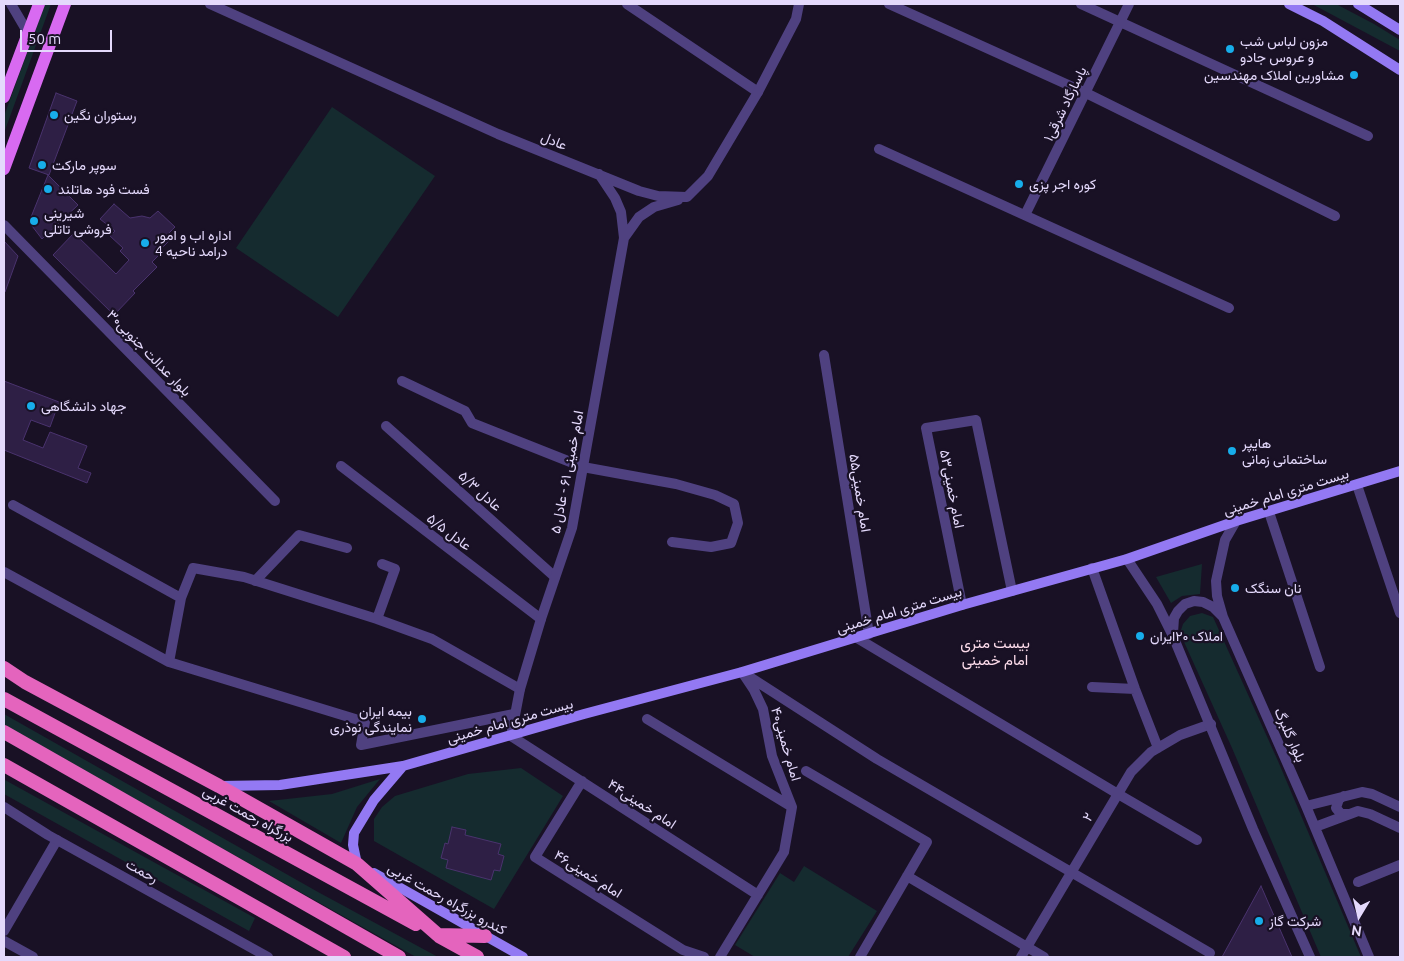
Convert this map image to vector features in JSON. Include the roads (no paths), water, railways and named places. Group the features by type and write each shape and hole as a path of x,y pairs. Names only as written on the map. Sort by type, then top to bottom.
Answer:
{"highway":[{"path":"4,668 25,682 219,786 357,864 438,936 485,936"},
{"name":"بزرگراه رحمت غربی","path":"4,699 477,957"},
{"path":"4,732 399,957"},
{"path":"4,765 344,957"}],"main road":[{"path":"5,91 39,4"},
{"path":"4,168 65,4"},
{"path":"1288,4 1331,26 1400,70"},
{"path":"1358,4 1400,30"},
{"name":"بیست متری امام خمینی","path":"219,786 280,785 403,766 584,714 742,672 962,605 1127,558 1236,521 1270,512 1400,470"},
{"path":"357,864 353,845 354,833 374,800 403,766"},
{"name":"کندرو بزرگراه رحمت غربی","path":"357,864 523,957"}],"street":[{"path":"11,4 28,33"},
{"name":"عادل","path":"210,4 498,134 639,191 658,196 687,197"},
{"path":"627,4 758,92"},
{"path":"889,4 1086,93 1335,216"},
{"path":"1081,4 1368,136"},
{"name":"پاسارگاد شرقی۱","path":"1025,215 1130,4"},
{"path":"687,197 708,176 758,92 796,19 796,5"},
{"path":"879,149 1229,308"},
{"name":"امام خمینی ۶۱ - عادل ۵","path":"511,736 520,689 541,619 572,528 624,238 621,212 615,198 598,173"},
{"name":"امام خمینی ۶۱ - عادل ۵","path":"624,238 639,217 646,212 654,207 687,197"},
{"name":"بلوار عدالت جنوبی۳۰","path":"4,225 275,501"},
{"name":"امام خمینی۵۵","path":"824,355 869,634"},
{"path":"402,381 465,411 472,423 583,467 676,484 715,495 734,504 738,522 731,543 711,547 672,542"},
{"name":"امام خمینی۵۳","path":"962,605 926,428 976,420 1012,591"},
{"name":"عادل ۵/۳","path":"386,426 555,577"},
{"name":"عادل ۵/۵","path":"341,466 541,619"},
{"path":"1356,485 1400,613"},
{"path":"13,504 181,598"},
{"path":"1270,512 1320,668"},
{"name":"بلوار گلبرگ","path":"1236,521 1225,540 1216,581 1217,596 1223,617 1306,806 1369,957"},
{"path":"255,581 299,535 347,548"},
{"path":"1127,558 1157,604 1174,636 1253,829 1310,957"},
{"path":"377,619 395,570 382,564"},
{"path":"169,662 181,598 193,568 244,577 377,619 432,639 520,689"},
{"path":"1092,568 1158,748"},
{"path":"4,572 169,662 365,722 361,745 514,714"},
{"path":"1174,636 1174,618 1185,604 1194,601 1203,602 1213,607 1223,617"},
{"path":"857,638 1197,840"},
{"path":"742,672 877,759 1210,954"},
{"name":"امام خمینی۴۰","path":"742,672 754,690 763,709 772,756 792,807"},
{"path":"1092,687 1135,689"},
{"path":"647,719 792,807 784,852 724,956"},
{"name":"۲","path":"1021,957 1130,772 1151,752 1180,735 1211,724"},
{"name":"۴۴امام خمینی","path":"511,736 758,895"},
{"path":"806,771 927,842 860,957"},
{"name":"امام خمینی۴۶","path":"582,781 535,857 683,950 704,957"},
{"path":"1306,806 1362,792 1372,794 1400,807"},
{"path":"1344,796 1339,800 1336,808 1341,814 1349,814"},
{"name":"رحمت","path":"4,807 56,840 262,956"},
{"path":"1315,827 1358,811 1370,814 1400,828"},
{"path":"4,931 56,840"},
{"path":"1358,882 1400,865"},
{"path":"907,876 1044,957"},
{"path":"4,941 33,957"}],"place":[{"name":"مزون لباس شب و عروس جادو","path":"1230,49"},
{"name":"مشاورین املاک مهندسین","path":"1354,75"},
{"name":"رستوران نگین","path":"54,115"},
{"name":"سوپر مارکت","path":"42,165"},
{"name":"کوره اجر پزی","path":"1019,184"},
{"name":"فست فود هاتلند","path":"48,189"},
{"name":"شیرینی فروشی تاتلی","path":"34,221"},
{"name":"اداره اب و امور درامد ناحیه 4","path":"145,243"},
{"name":"جهاد دانشگاهی","path":"31,406"},
{"name":"هایپر ساختمانی زمانی","path":"1232,451"},
{"name":"نان سنگک","path":"1235,588"},
{"name":"املاک ۲۰ایران","path":"1140,636"},
{"name":"بیمه ایران نمایندگی نوذری","path":"422,719"},
{"name":"شرکت گاز","path":"1259,921"}],"district":[{"name":"بیست متری امام خمینی","path":"995,652"}]}
